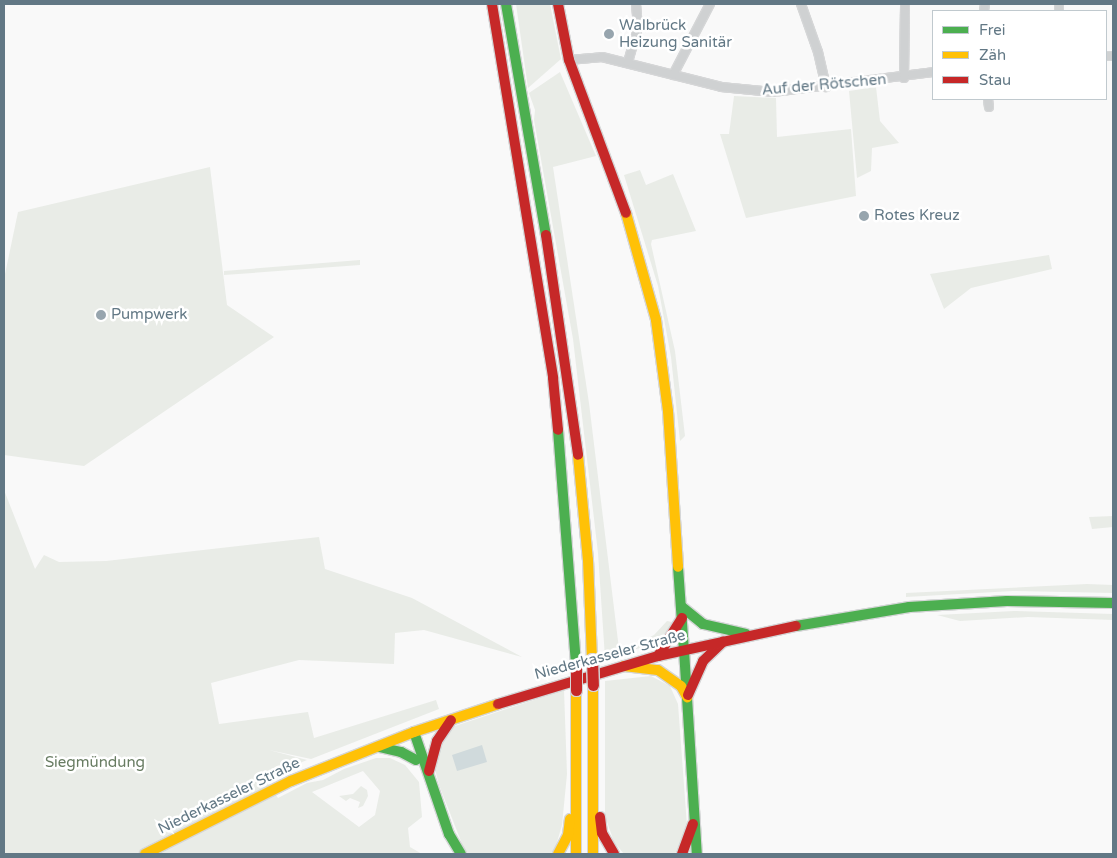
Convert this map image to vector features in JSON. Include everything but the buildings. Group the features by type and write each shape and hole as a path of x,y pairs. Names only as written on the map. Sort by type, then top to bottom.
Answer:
{"main road":[{"path":"492,4 553,378 569,541 576,665 578,761 576,854"},
{"path":"506,4 552,271 577,448 588,560 592,659 595,784 593,854"},
{"path":"558,4 569,60 631,226 656,320 668,411 697,854"},
{"name":"Niederkasseler Straße","path":"145,854 281,786 411,734 658,656 844,616 909,607 1007,601 1113,603"},
{"path":"682,612 703,624 755,635"},
{"path":"658,656 682,612"},
{"path":"687,698 703,661 722,642"},
{"path":"624,666 664,673 681,686 687,698"},
{"path":"429,772 437,741 451,720"},
{"path":"411,734 416,760 451,854"},
{"path":"411,734 429,772 449,834 461,854"},
{"path":"379,747 401,752 416,760"},
{"path":"558,854 568,835 578,761"},
{"path":"595,784 602,833 614,854"},
{"path":"682,854 695,816"}],"street":[{"path":"628,62 638,27 636,4"},
{"path":"673,75 710,4"},
{"path":"811,4 802,6 818,52 826,87"},
{"path":"904,78 905,4"},
{"name":"Auf der Rötschen","path":"569,60 602,57 745,91 772,92 904,78 932,72"}],"green space":[{"path":"516,4 550,4 561,59 528,88"},
{"path":"560,72 596,156 553,167 589,403 619,649 654,635 667,621 672,622 669,635 658,636 647,646 605,658 598,553 573,339 534,120 535,110 529,93"},
{"path":"876,87 880,121 899,143 872,148 871,171 857,178 849,91"},
{"path":"734,96 776,98 777,137 851,129 856,196 746,218 720,134 729,134"},
{"path":"210,167 227,305 274,337 84,466 4,455 4,279 18,212"},
{"path":"640,170 646,185 673,174 696,231 652,240 651,244 675,351 685,436 680,441 671,357 658,286 624,175"},
{"path":"1049,255 1052,269 971,288 944,309 930,274"},
{"path":"360,260 360,265 224,275 224,271"},
{"name":"Siegmündung","path":"4,490 35,569 44,555 59,562 106,561 319,537 325,569 412,598 522,657 424,630 395,633 394,664 299,660 211,683 219,724 308,712 314,738 436,700 439,709 311,759 269,750 307,760 264,778 278,798 307,783 323,780 344,769 376,758 390,758 405,765 419,782 422,817 408,828 410,847 422,854 4,854","holes":["363,771 380,791 375,815 359,827 312,792"]},
{"path":"1113,516 1113,527 1092,529 1089,517"},
{"path":"1087,584 1113,585 1113,593 1013,591 906,597 906,593"},
{"path":"1014,611 1113,614 1113,620 1028,617 960,621 937,615"},
{"path":"651,676 670,686 678,704 687,826 675,854 624,854 614,842 605,816 605,681"},
{"path":"564,690 567,774 562,825 555,849 551,854 466,854 439,785 434,765 436,753 452,727"},
{"path":"361,786 367,790 368,796 363,806 358,808 360,802 350,798 346,801 339,796 353,794"}],"shaded area":[{"path":"482,745 487,762 457,771 452,755"}],"traffic: fast":[{"path":"506,4 546,235"},
{"path":"558,430 576,665"},
{"path":"678,567 684,650"},
{"path":"796,626 909,607 1007,601 1113,603"},
{"path":"682,607 703,624 746,634"},
{"path":"684,650 697,854"},
{"path":"414,732 449,834 461,854"},
{"path":"379,747 401,752 416,760"}],"traffic: slow":[{"path":"626,213 656,320 668,411 678,567"},
{"path":"578,455 588,560 592,659"},
{"path":"624,666 658,670 681,686 687,697"},
{"path":"593,685 593,854"},
{"path":"576,690 576,854"},
{"path":"145,854 291,781 414,732 498,704"},
{"path":"558,854 568,835 570,819"}],"traffic: jam":[{"path":"492,4 553,378 558,430"},
{"path":"558,4 569,60 626,213"},
{"path":"546,235 578,455"},
{"path":"658,656 682,618"},
{"path":"498,704 658,656 796,626"},
{"path":"688,695 703,661 723,642"},
{"path":"592,659 593,685"},
{"path":"576,665 576,690"},
{"path":"429,771 437,741 451,720"},
{"path":"600,817 602,833 614,854"},
{"path":"682,854 693,824"}],"place":[{"name":"Walbrück Heizung Sanitär","path":"609,34"},
{"name":"Rotes Kreuz","path":"864,216"},
{"name":"Pumpwerk","path":"101,315"}]}
